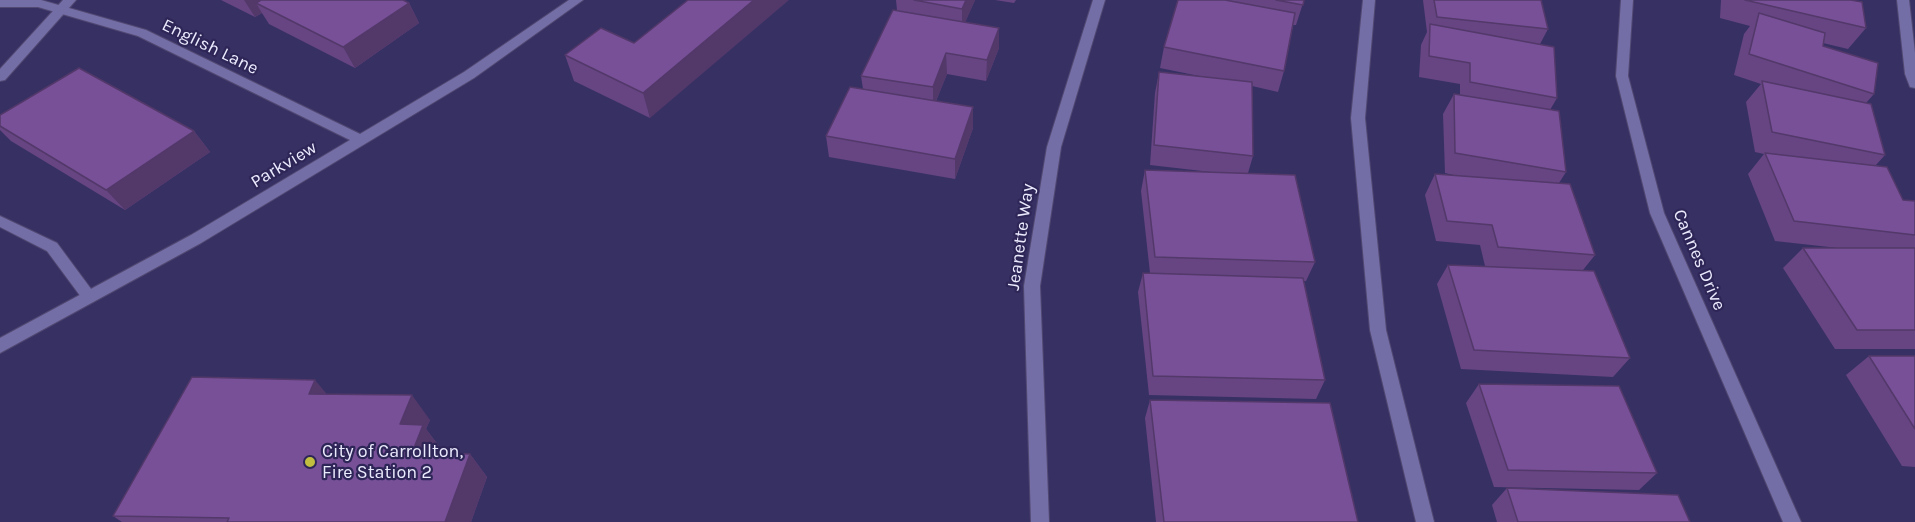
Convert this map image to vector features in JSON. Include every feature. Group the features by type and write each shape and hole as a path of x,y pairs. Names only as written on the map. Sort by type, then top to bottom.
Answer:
{"street":[{"name":"Parkview","path":"0,346 196,239 469,75 577,0"},
{"name":"Jeanette Way","path":"1040,522 1032,286 1054,147 1098,0"},
{"path":"1369,0 1358,118 1378,330 1425,522"},
{"name":"Cannes Drive","path":"1627,0 1622,76 1657,213 1792,522"},
{"path":"1903,0 1911,74 1915,84"},
{"name":"English Lane","path":"0,3 66,5 141,33 361,140"},
{"path":"0,77 66,5"},
{"path":"0,221 52,248 89,297"}],"building":[{"path":"261,0 403,0 409,3 343,47 256,3"},
{"path":"688,0 754,0 643,93 565,55 601,28 634,43"},
{"path":"914,0 966,0 962,9"},
{"path":"1178,0 1225,0 1295,13 1284,71 1164,47"},
{"path":"1276,0 1304,0 1303,5"},
{"path":"1434,0 1541,0 1548,29 1437,17"},
{"path":"1745,0 1851,0 1862,2 1866,28"},
{"path":"893,10 999,28 987,60 946,53 933,87 861,76"},
{"path":"1759,13 1825,33 1823,46 1878,63 1874,94 1749,54"},
{"path":"1430,24 1554,47 1557,98 1470,82 1470,63 1429,56"},
{"path":"79,68 194,131 106,190 0,126 0,115"},
{"path":"1159,72 1252,82 1253,156 1154,145"},
{"path":"1762,81 1871,104 1885,155 1772,132"},
{"path":"850,87 973,107 955,159 826,136"},
{"path":"1454,94 1559,111 1566,172 1455,153"},
{"path":"1765,153 1887,167 1903,200 1915,201 1915,235 1794,221"},
{"path":"1145,170 1295,175 1315,262 1155,257"},
{"path":"1435,174 1570,184 1595,255 1498,247 1492,225 1447,221"},
{"path":"1803,248 1915,248 1915,330 1857,330"},
{"path":"1448,265 1594,271 1630,358 1474,350"},
{"path":"1143,273 1303,278 1325,380 1153,376"},
{"path":"1869,356 1915,356 1915,429"},
{"name":"City of Carrollton, Fire Station 2","path":"192,377 315,380 309,394 412,395 400,424 423,425 412,453 470,454 445,522 227,522 229,518 113,516"},
{"path":"1479,384 1619,386 1657,473 1508,470"},
{"path":"1150,400 1330,403 1358,522 1164,522"},
{"path":"1507,488 1678,495 1690,522 1518,522"}],"place":[{"name":"City of Carrollton, Fire Station 2","path":"310,462"}]}
